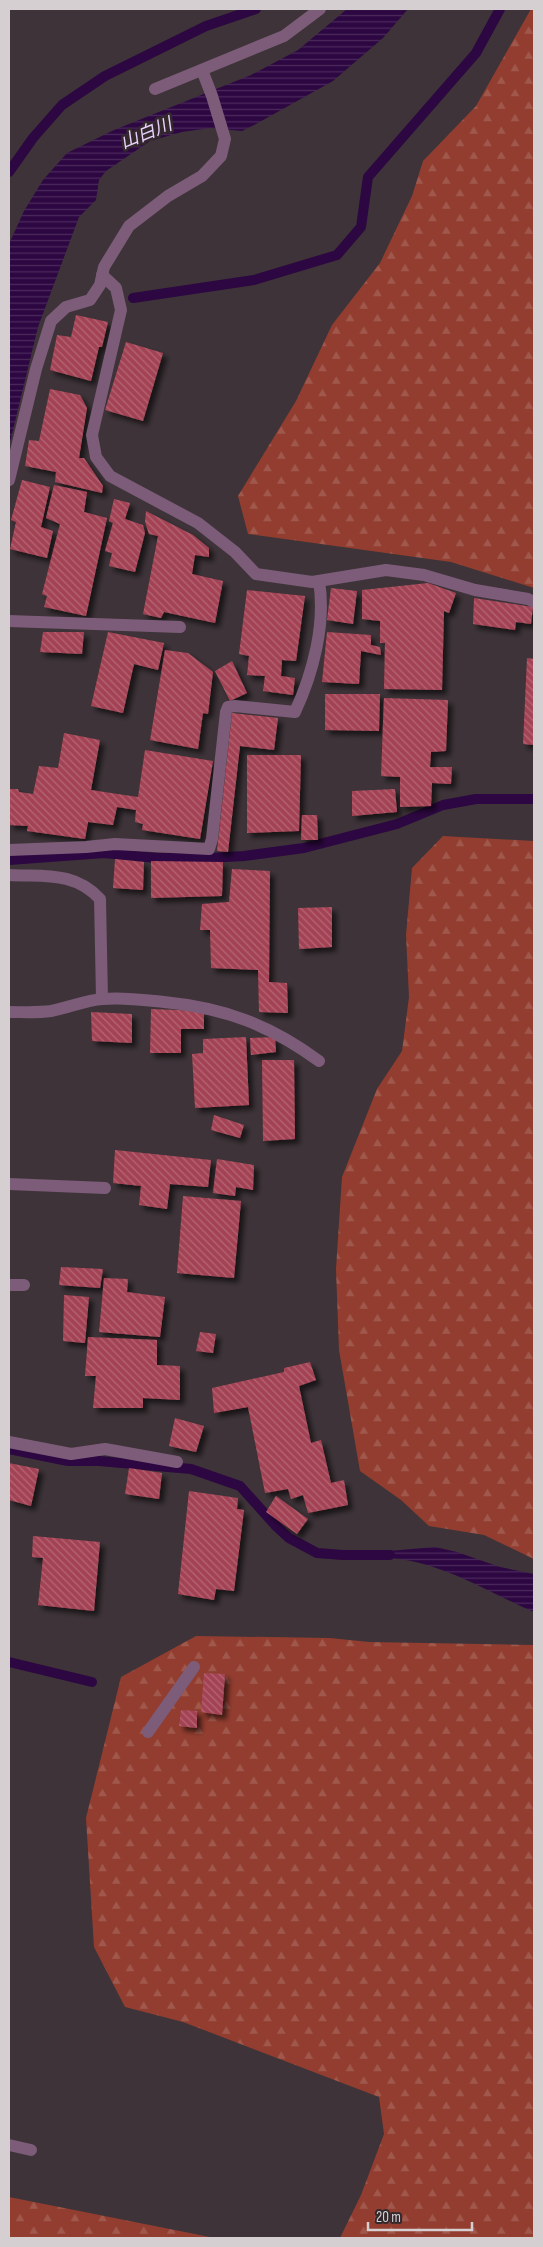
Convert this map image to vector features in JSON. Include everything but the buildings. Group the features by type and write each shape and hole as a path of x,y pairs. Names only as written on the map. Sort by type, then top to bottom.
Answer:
{"street":[{"path":"156,88 284,36 320,9"},
{"path":"9,480 36,369 51,321 66,307 90,300 100,286 104,267 129,226 168,196 202,176 221,156 225,139 202,70"},
{"path":"102,275 116,288 121,310 92,435 96,457 110,476 198,524 235,552 256,574 312,582 386,570 397,571 424,575 466,588 528,599 534,602"},
{"path":"9,850 115,844 209,849 212,839 228,707 235,706 295,712 309,672 316,644 322,598 319,581"},
{"path":"9,621 180,627"},
{"path":"9,875 66,878 88,887 100,899 102,999"},
{"path":"9,1012 50,1011 102,999 146,1000 197,1005 227,1012 257,1025 292,1042 319,1061"},
{"path":"9,1184 105,1188"},
{"path":"9,1285 24,1285"},
{"path":"9,1442 71,1454 105,1449 177,1462"},
{"path":"148,1732 194,1667"},
{"path":"9,2145 31,2150"}],"green space":[{"path":"531,9 534,9 534,588 451,562 248,534 238,496 296,401 332,325 380,263 412,196 423,161 476,106"},
{"path":"443,836 534,841 534,1559 484,1535 429,1526 401,1500 360,1471 339,1350 336,1269 342,1177 377,1089 402,1051 409,997 406,935 412,868"},
{"path":"196,1636 330,1638 369,1642 534,1645 534,2238 340,2238 361,2195 384,2134 379,2097 183,2022 125,2007 94,1947 86,1818 121,1677"},
{"path":"9,2197 215,2238 9,2238"}],"water":[{"name":"山白川","path":"347,9 408,9 383,38 333,81 256,124 242,131 210,128 182,132 150,141 106,171 99,180 96,200 79,217 38,327 9,446 9,244 24,211 43,180 67,153 114,130 251,75 298,50"},
{"path":"435,1547 457,1552 500,1567 534,1574 534,1612 458,1576 419,1563 378,1558 377,1552"}],"waterway":[{"path":"9,172 33,138 62,105 105,76 206,26 256,9"},
{"path":"133,298 254,280 337,255 361,227 368,177 476,53 500,9"},
{"path":"9,860 104,853 157,858 244,856 304,848 397,824 443,805 476,799 534,799"},
{"path":"9,1449 68,1461 99,1461 191,1469 240,1486 289,1538 317,1553 390,1555"},
{"path":"9,1662 92,1682"}]}
